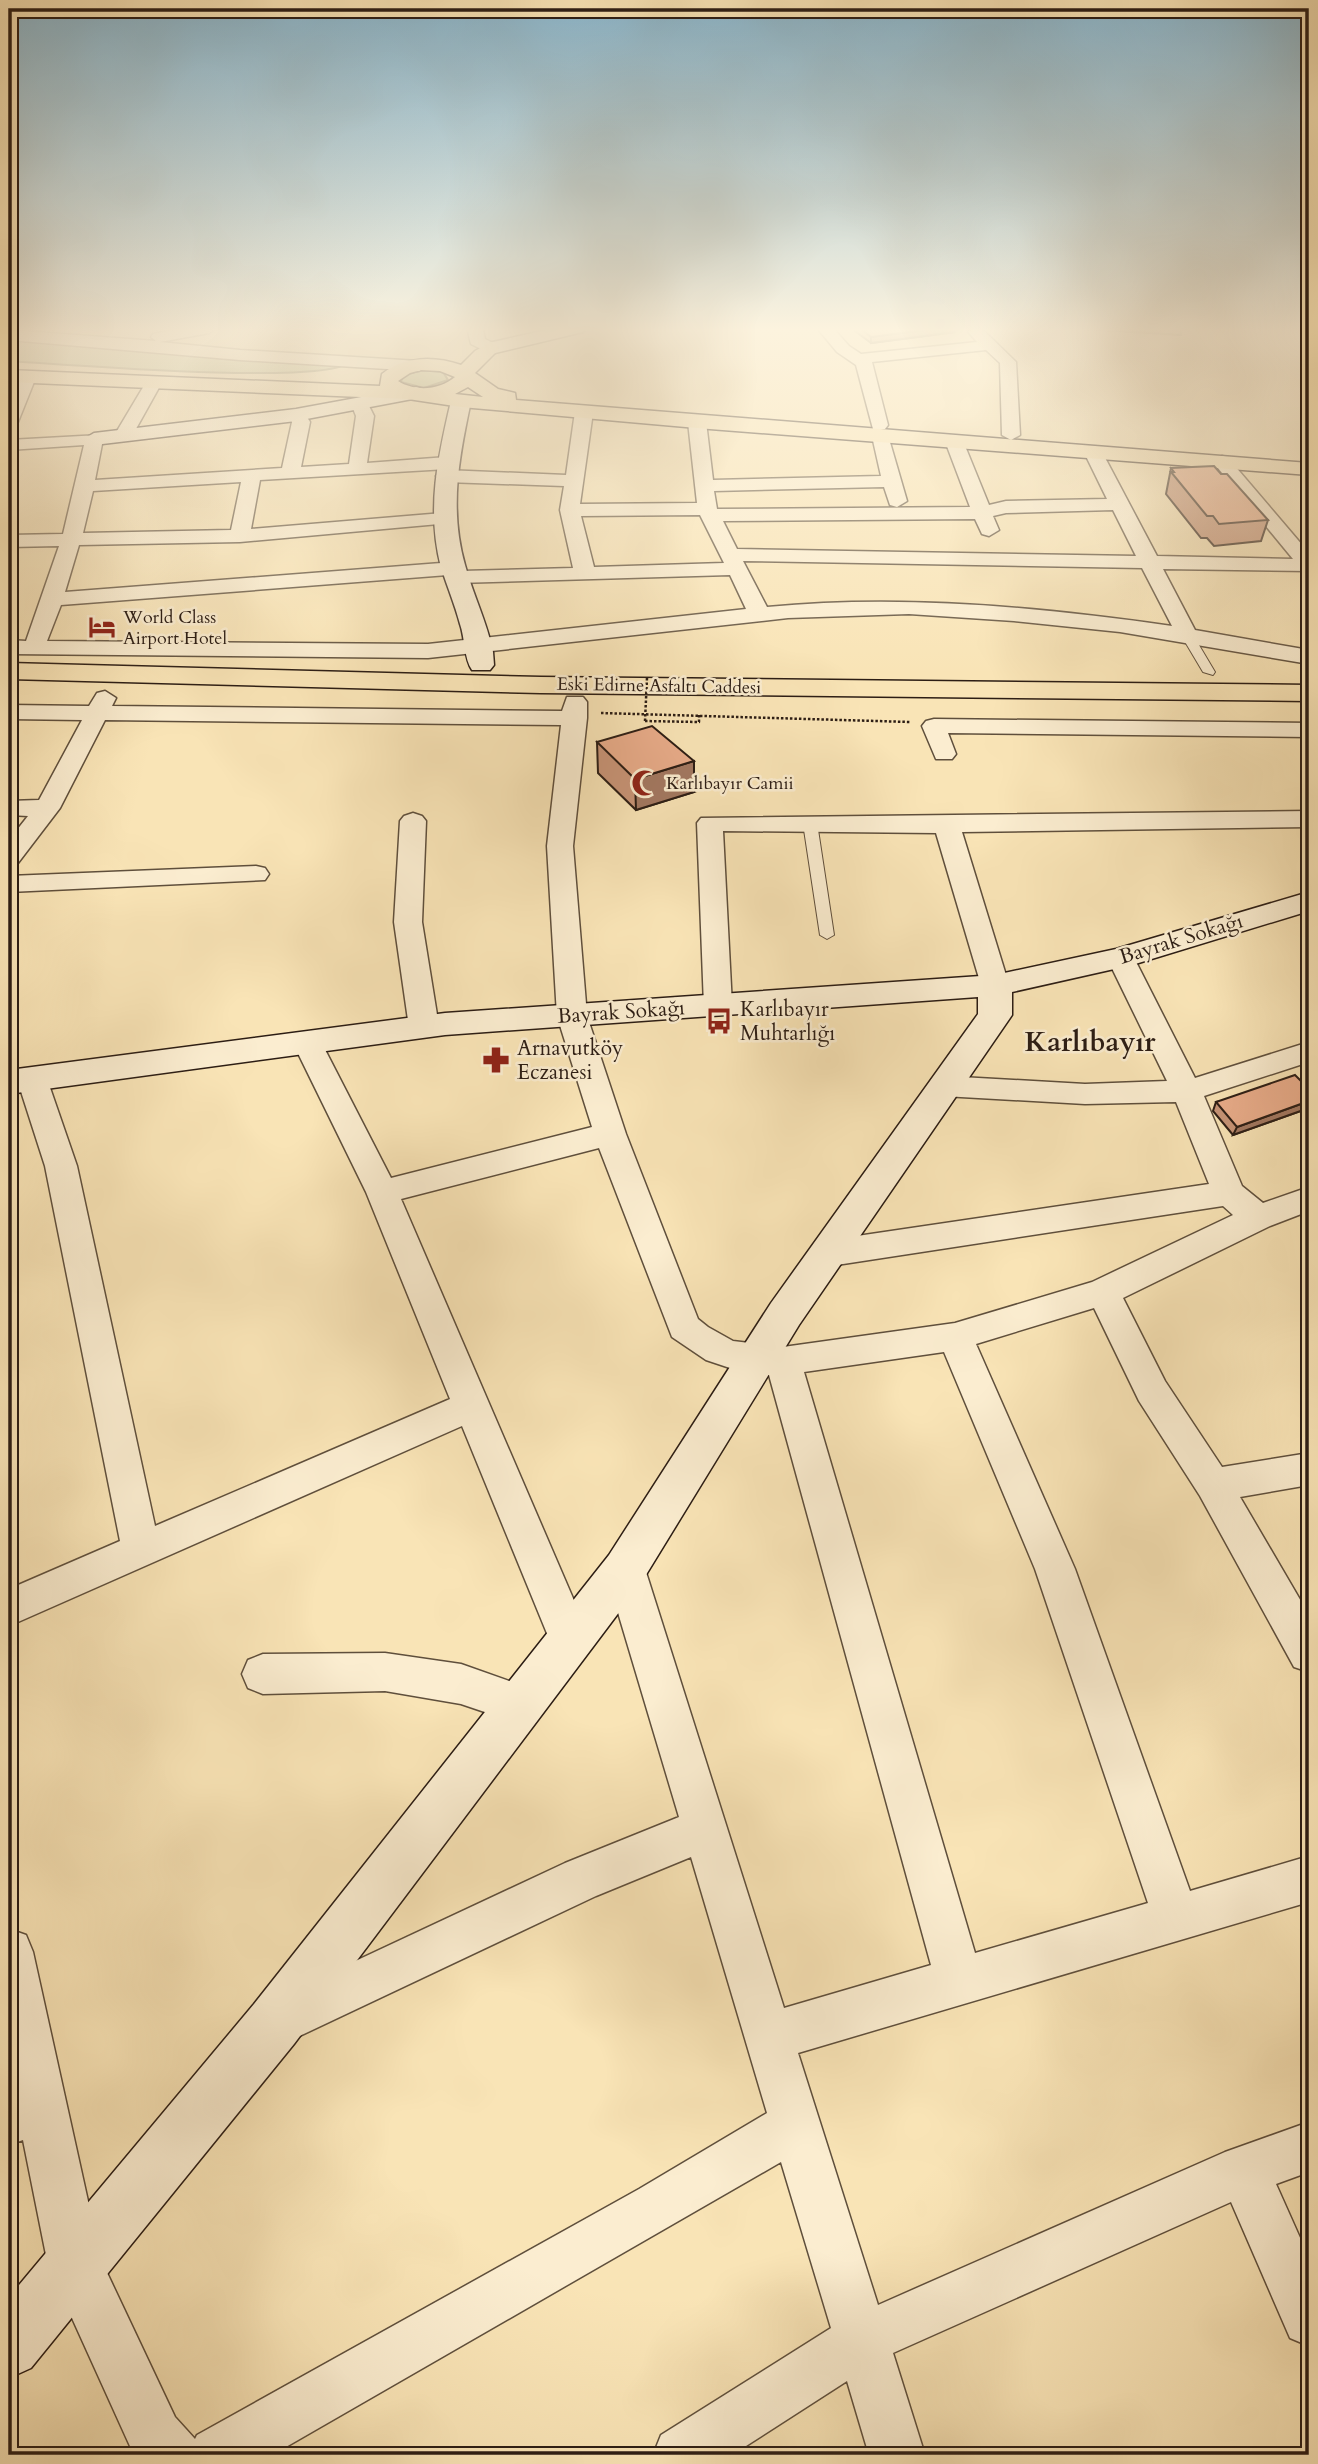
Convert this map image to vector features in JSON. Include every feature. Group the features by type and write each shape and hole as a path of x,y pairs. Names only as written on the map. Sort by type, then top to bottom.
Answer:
{"main road":[{"path":"452,443 446,469 443,519 455,572 481,656 541,685"},
{"path":"989,443 1093,452 1309,459"},
{"path":"1087,443 1309,469"},
{"path":"426,682 481,656"},
{"name":"Eski Edirne Asfaltı Caddesi","path":"9,671 541,685 1309,693"},
{"name":"Eski Edirne Asfaltı Caddesi","path":"9,687 575,711 1309,710"},
{"name":"Bayrak Sokağı","path":"20,1081 424,1027 995,985 1121,958 1309,901"},
{"path":"9,2346 274,2024 625,1569 769,1361 785,1314 995,1015 995,985"}],"street":[{"path":"9,445 38,443"},
{"path":"34,647 54,599 72,538 86,486 93,443"},
{"path":"290,474 296,443"},
{"path":"357,469 361,443"},
{"path":"580,443 570,510 585,573"},
{"path":"699,443 708,512 760,615"},
{"path":"883,443 901,514"},
{"path":"955,443 981,513 1002,558"},
{"path":"1093,452 1187,635"},
{"path":"1219,457 1309,565"},
{"path":"86,486 357,469 446,469 575,481"},
{"path":"240,536 251,476"},
{"path":"705,486 892,481"},
{"path":"570,510 901,514 981,513 1006,507 1118,504"},
{"path":"9,541 240,536 443,519"},
{"path":"1287,539 1309,539"},
{"path":"54,599 455,572 585,573 733,562 1002,558 1146,559 1309,565"},
{"path":"9,647 346,651 481,656 760,615 907,608 1011,614 1187,635 1309,657"},
{"path":"9,857 47,808 110,690"},
{"path":"575,711 560,846 572,1016 610,1134 684,1327 715,1352 769,1361 955,1337 1103,1292 1258,1217 1309,1199"},
{"name":"Eski Edirne Asfaltı Caddesi","path":"9,712 575,711"},
{"path":"944,754 934,726 1309,730"},
{"path":"9,808 47,808"},
{"path":"718,1006 710,823 947,825 1309,820"},
{"path":"413,821 408,922 424,1027"},
{"path":"947,825 995,985"},
{"path":"9,884 257,874"},
{"path":"1121,958 1187,1091 1229,1193 1258,1217"},
{"path":"308,1043 382,1192 569,1640"},
{"path":"943,1086 1085,1094 1187,1091 1309,1052"},
{"path":"20,1081 61,1166 141,1550"},
{"path":"382,1192 610,1134"},
{"path":"830,1253 1229,1193"},
{"path":"1103,1292 1152,1391 1213,1485 1309,1653"},
{"path":"955,1337 1055,1569 1176,1918"},
{"path":"769,1361 960,1981"},
{"path":"9,1608 471,1406"},
{"path":"1213,1485 1309,1469"},
{"path":"625,1569 897,2455"},
{"path":"263,1674 385,1672 461,1684 520,1704"},
{"path":"274,2024 581,1879 704,1829"},
{"path":"768,2037 1309,1879"},
{"path":"9,1952 25,2113 75,2265 155,2437 173,2455"},
{"path":"217,2455 657,2207 795,2125"},
{"path":"681,2455 861,2340 1243,2170 1309,2147"},
{"path":"1243,2170 1309,2319"}],"lane":[{"path":"1187,635 1209,672"},
{"path":"810,823 827,935"}],"path":[{"path":"646,678 645,721 699,722 699,715"},
{"path":"575,711 915,722"}],"building":[{"path":"1214,466 1221,474 1227,474 1268,520 1219,524 1213,516 1207,516 1171,472 1174,472 1171,468"},
{"path":"652,726 694,761 635,779 597,742"},
{"path":"1295,1075 1309,1089 1309,1101 1237,1127 1216,1102"}],"place":[{"name":"World Class Airport Hotel","path":"102,627"},
{"name":"Karlıbayır Camii","path":"645,783"},
{"name":"Karlıbayır Muhtarlığı","path":"719,1021"},
{"name":"Arnavutköy Eczanesi","path":"496,1060"}],"district":[{"name":"Karlıbayır","path":"1090,1042"}]}
